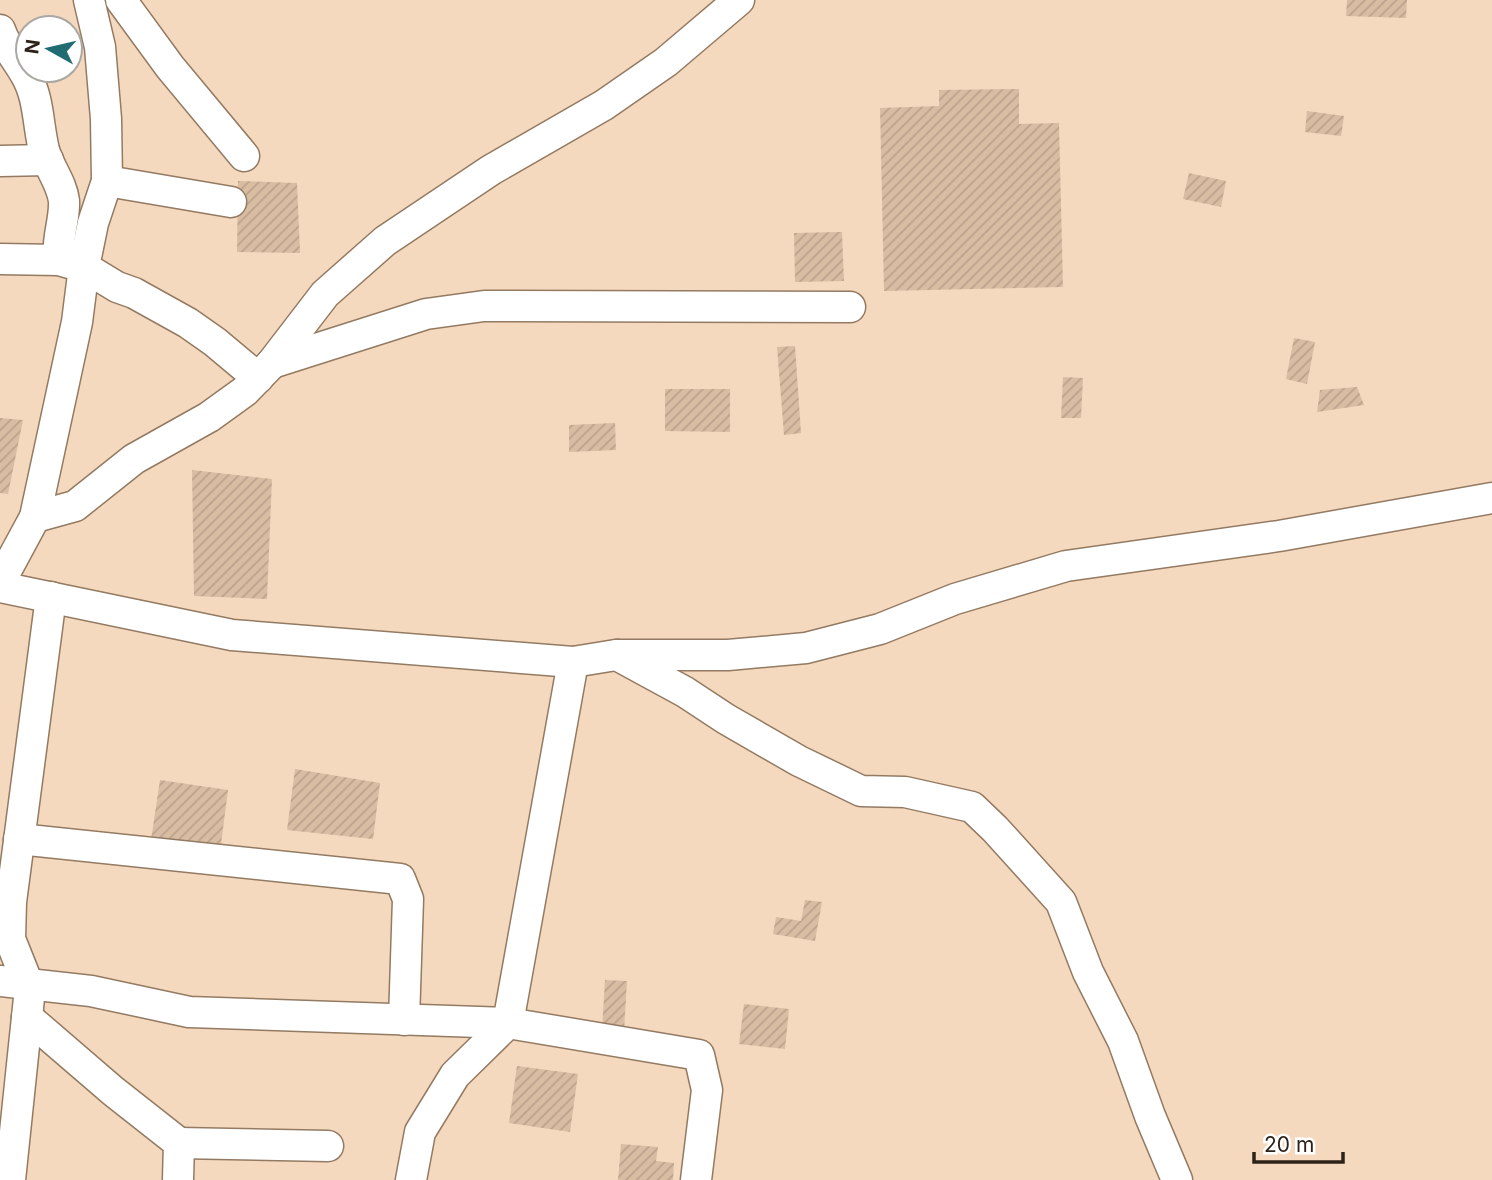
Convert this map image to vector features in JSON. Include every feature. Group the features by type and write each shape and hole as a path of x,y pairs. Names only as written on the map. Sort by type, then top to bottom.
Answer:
{"street":[{"path":"89,0 100,47 106,119 107,181 93,223 71,263 77,322 35,517 0,584 232,635 573,662 616,655 728,655 806,648 880,629 955,599 1066,566 1279,536 1492,498"},
{"path":"121,0 170,67 244,156"},
{"path":"35,517 75,506 134,459 209,417 245,391 325,294 385,241 491,170 604,105 666,62 739,0"},
{"path":"0,30 4,44 27,77 35,97 45,153 60,185 64,201 57,247 71,263 134,293 265,370 426,314 484,306 850,307"},
{"path":"0,161 48,160"},
{"path":"107,181 231,202"},
{"path":"0,258 71,263"},
{"path":"10,1180 27,1017 14,982 10,939 11,902 51,597"},
{"path":"616,655 685,692 799,761 861,792 905,792 972,807 1061,902 1088,972 1123,1041 1177,1180"},
{"path":"411,1180 420,1132 427,1120 455,1075 508,1023 573,662"},
{"path":"19,839 400,879 408,899 404,1020"},
{"path":"14,982 91,991 189,1012 508,1023 699,1055 707,1090 696,1180"},
{"path":"27,1017 179,1143 328,1146"},
{"path":"178,1180 179,1143"}],"building":[{"path":"1347,0 1407,0 1406,18 1346,16"},
{"path":"1019,89 1019,124 1059,123 1063,287 884,291 880,108 939,106 939,90"},
{"path":"1307,111 1344,116 1341,136 1305,132"},
{"path":"1189,173 1226,181 1221,207 1183,199"},
{"path":"238,181 297,183 300,253 237,252"},
{"path":"842,232 844,281 795,282 794,233"},
{"path":"1294,338 1315,342 1307,384 1286,379"},
{"path":"795,346 801,433 784,435 777,347"},
{"path":"1063,377 1083,378 1081,418 1061,418"},
{"path":"1357,387 1364,405 1317,412 1320,390"},
{"path":"665,389 730,389 730,432 665,431"},
{"path":"0,418 23,420 8,494 0,493"},
{"path":"615,423 616,450 569,452 569,425"},
{"path":"192,470 272,479 267,599 194,596"},
{"path":"295,769 380,783 373,839 287,830"},
{"path":"160,780 228,790 220,852 151,840"},
{"path":"805,900 822,902 815,941 773,934 776,917 801,921"},
{"path":"605,980 627,981 624,1031 602,1030"},
{"path":"744,1004 789,1009 785,1049 739,1044"},
{"path":"517,1066 578,1074 570,1132 509,1123"},
{"path":"621,1144 658,1147 656,1161 674,1163 673,1180 618,1180"}]}
